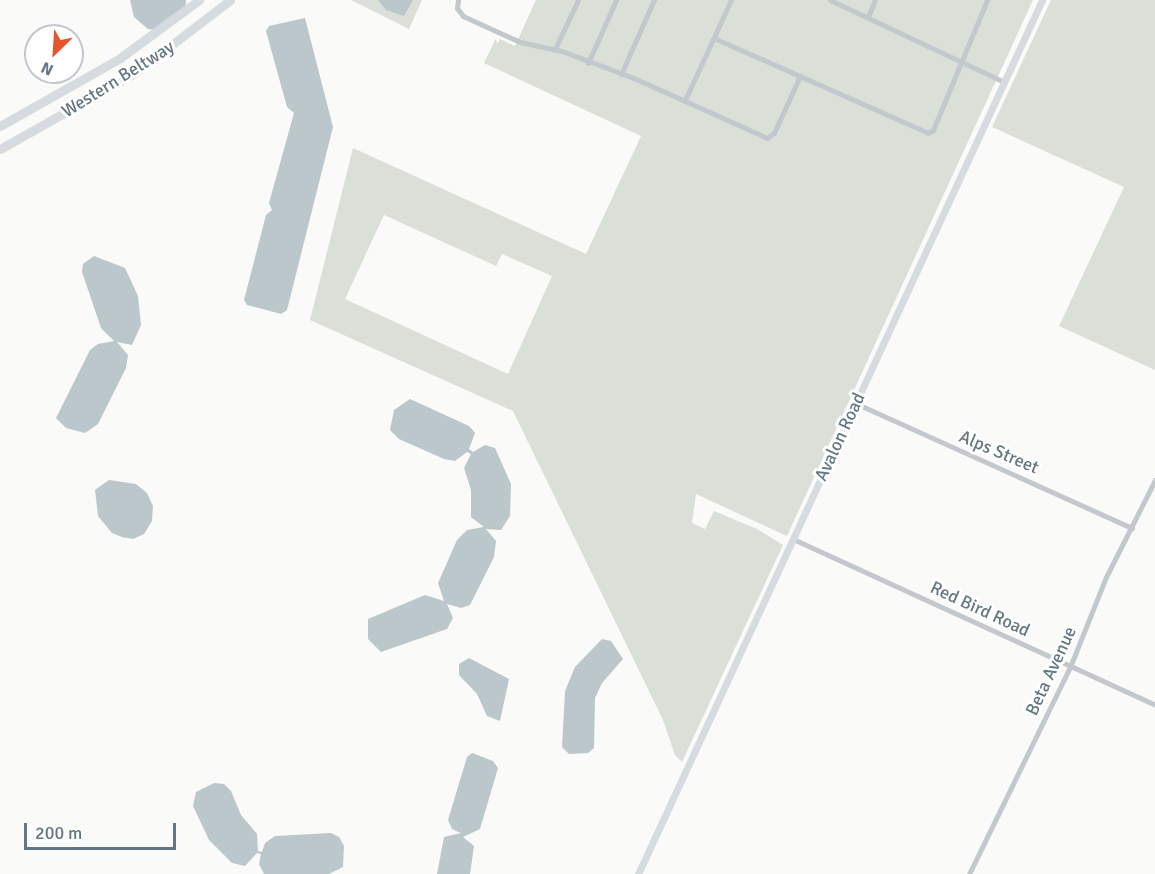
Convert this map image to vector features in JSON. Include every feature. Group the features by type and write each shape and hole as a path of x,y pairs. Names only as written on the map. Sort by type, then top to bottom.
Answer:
{"highway":[{"name":"Western Beltway","path":"0,126 142,43 199,0"},
{"name":"Western Beltway","path":"0,150 108,90 164,52 230,0"}],"main road":[{"name":"Avalon Road","path":"638,874 1042,0"}],"street":[{"path":"458,0 457,8 463,16 520,42 555,50 621,74 685,100 767,138 774,133 800,76"},
{"path":"555,50 578,0"},
{"path":"588,63 616,0"},
{"path":"621,74 654,0"},
{"path":"685,100 731,0"},
{"path":"830,0 1004,82"},
{"path":"867,17 875,0"},
{"path":"714,38 928,133 933,130 987,0"},
{"name":"Alps Street","path":"855,404 1132,528"},
{"name":"Beta Avenue","path":"969,874 1070,667 1106,577 1155,480"},
{"name":"Red Bird Road","path":"793,539 1155,705"}],"shaded area":[{"path":"130,0 186,0 185,12 157,30 148,29 134,17"},
{"path":"351,0 422,0 409,29"},
{"path":"378,0 413,0 404,16 386,10"},
{"path":"536,0 1033,0 787,536 696,494 692,523 705,529 714,511 757,529 783,545 682,762 675,755 663,720 513,411 310,320 353,148 586,254 641,136 484,63 496,38 497,44 500,39 515,46","holes":["384,215 496,266 502,254 552,276 508,374 345,299"]},
{"path":"1051,0 1155,0 1155,370 1059,326 1124,187 992,127"},
{"path":"305,18 333,127 287,310 281,314 247,305 244,300 266,215 272,210 269,203 294,113 287,107 266,31 269,26"},
{"path":"94,256 125,268 138,296 141,325 132,345 117,342 128,355 126,368 98,424 85,433 66,428 56,418 90,350 98,344 114,341 101,328 82,272 83,264"},
{"path":"410,399 469,426 475,433 469,449 473,452 485,445 495,448 511,484 510,516 501,530 486,529 496,541 494,557 470,605 461,608 447,604 453,618 447,629 381,652 368,639 368,619 425,595 444,601 438,583 457,540 467,530 484,527 471,517 471,490 464,468 471,454 467,452 455,461 444,459 399,439 390,430 394,410"},
{"path":"109,480 136,484 147,493 153,506 152,521 144,534 133,539 122,537 112,533 98,516 95,490"},
{"path":"602,639 611,641 623,659 602,683 595,698 594,748 588,753 569,754 562,747 565,691 575,667"},
{"path":"469,658 509,679 500,721 487,716 477,694 459,675 459,664"},
{"path":"472,753 493,761 498,768 480,829 463,837 474,846 470,874 437,874 444,837 461,833 452,829 448,820 467,757"},
{"path":"214,783 224,784 231,791 241,815 257,834 258,851 262,852 265,843 275,836 331,833 339,837 344,846 343,867 329,874 264,874 259,864 261,854 257,853 245,866 232,863 209,840 193,806 196,792"}]}
